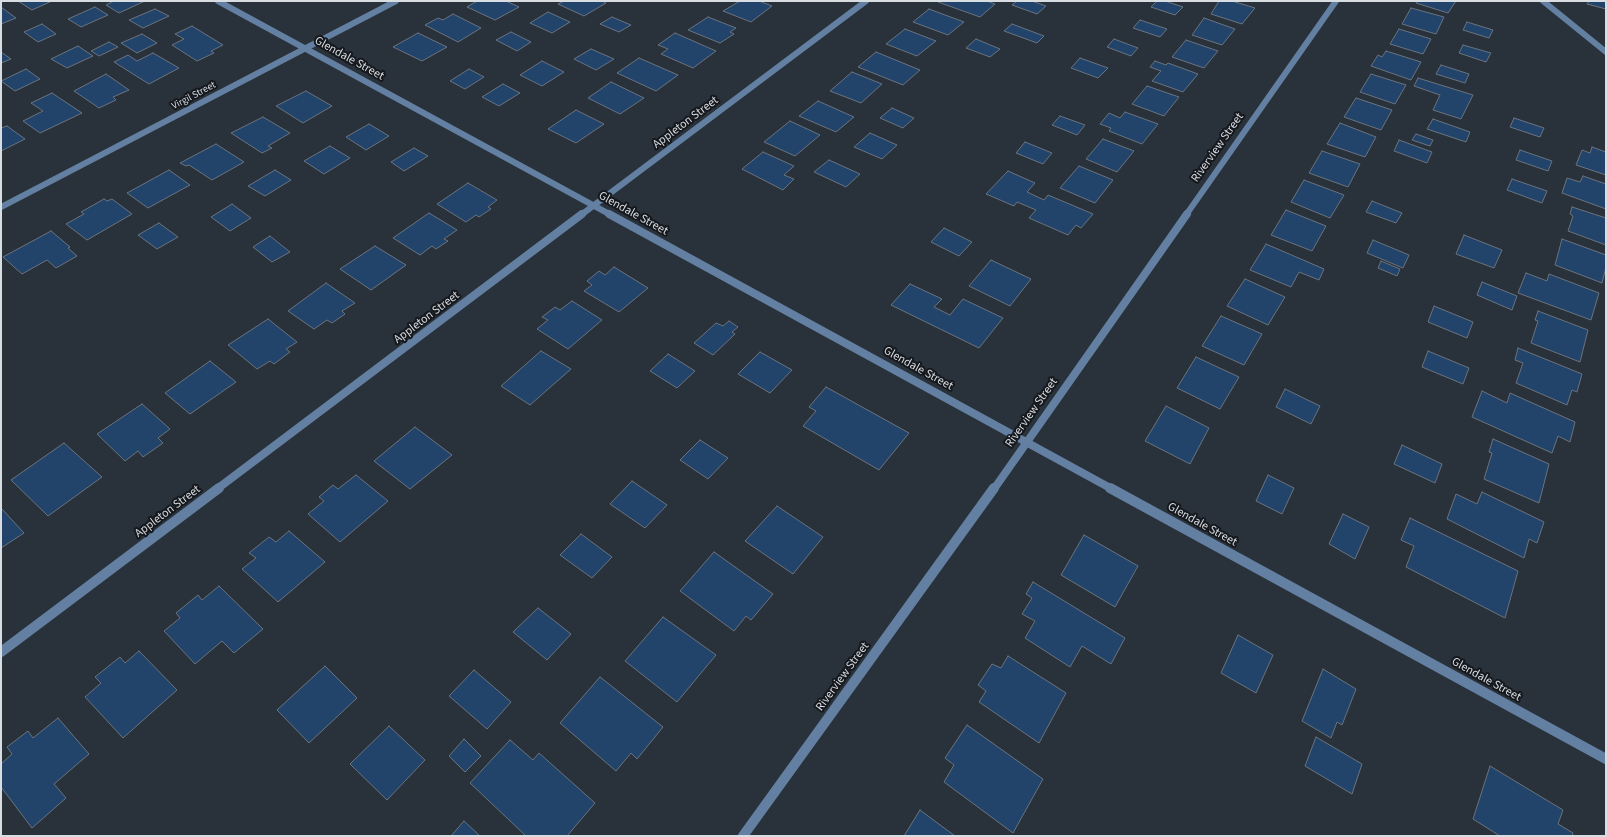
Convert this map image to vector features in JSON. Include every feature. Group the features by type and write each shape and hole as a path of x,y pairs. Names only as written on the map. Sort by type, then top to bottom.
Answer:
{"street":[{"name":"Glendale Street","path":"218,1 1606,759"},
{"name":"Virgil Street","path":"1,208 396,1"},
{"name":"Appleton Street","path":"1,652 866,1"},
{"name":"Riverview Street","path":"743,836 1027,443 1336,1"},
{"path":"1543,1 1606,52"}],"building":[{"path":"18,1 52,1 32,10"},
{"path":"114,1 145,1 119,13 106,5"},
{"path":"477,1 506,1 519,7 495,20 467,7"},
{"path":"564,1 602,1 606,3 584,16 558,4"},
{"path":"740,1 759,1 772,6 751,22 723,11"},
{"path":"987,1 995,4 980,17 938,2"},
{"path":"1017,1 1032,1 1046,6 1037,14 1012,5"},
{"path":"1157,1 1165,1 1183,7 1175,15 1151,7"},
{"path":"1219,1 1232,1 1255,8 1242,24 1211,14"},
{"path":"1417,1 1456,1 1448,13 1416,3"},
{"path":"1589,1 1606,1 1606,9 1587,4"},
{"path":"1,7 16,18 1,24"},
{"path":"95,7 108,15 81,27 68,19"},
{"path":"1411,8 1444,17 1436,34 1402,24"},
{"path":"155,9 169,16 143,28 129,20"},
{"path":"929,9 964,22 948,35 913,22"},
{"path":"548,12 570,22 552,33 530,23"},
{"path":"453,14 481,28 458,42 425,25 438,18 443,20"},
{"path":"612,17 631,25 619,32 600,24"},
{"path":"708,17 736,28 730,32 734,34 720,43 688,30"},
{"path":"1204,18 1235,29 1222,45 1192,35"},
{"path":"1140,20 1167,29 1160,37 1133,28"},
{"path":"1467,22 1493,30 1489,38 1463,30"},
{"path":"42,24 56,34 38,42 24,32"},
{"path":"1012,24 1044,36 1037,43 1004,31"},
{"path":"192,26 223,45 211,51 214,53 197,61 172,45 184,39 175,34"},
{"path":"905,29 936,41 917,56 886,44"},
{"path":"1399,29 1431,39 1423,54 1390,44"},
{"path":"511,32 531,42 517,51 496,40"},
{"path":"418,33 447,47 422,61 393,47"},
{"path":"675,33 716,51 693,68 661,54 668,49 658,45"},
{"path":"142,34 157,43 137,53 121,43"},
{"path":"976,39 1000,49 990,57 966,48"},
{"path":"1114,39 1138,48 1131,56 1107,47"},
{"path":"1186,40 1218,51 1204,68 1172,57"},
{"path":"109,42 118,47 99,56 91,51"},
{"path":"1463,45 1491,53 1486,62 1459,53"},
{"path":"78,46 93,56 67,68 51,59"},
{"path":"591,49 614,59 596,70 574,59"},
{"path":"1386,51 1421,62 1411,80 1371,66 1378,55 1382,57"},
{"path":"1,52 11,59 1,63"},
{"path":"876,52 920,70 903,85 858,67"},
{"path":"153,53 179,68 149,84 114,62 128,55 137,61"},
{"path":"639,58 678,75 656,91 617,73"},
{"path":"1080,58 1108,68 1098,78 1071,68"},
{"path":"542,61 564,72 542,86 520,75"},
{"path":"1155,61 1166,65 1168,63 1198,74 1183,92 1152,81 1161,71 1150,67"},
{"path":"1441,65 1469,74 1465,83 1436,74"},
{"path":"26,69 40,79 15,91 1,81"},
{"path":"469,69 484,77 465,89 450,81"},
{"path":"852,72 882,84 861,103 830,91"},
{"path":"106,74 129,90 113,97 116,100 99,108 74,91"},
{"path":"1371,74 1406,85 1395,104 1360,92"},
{"path":"1418,78 1473,95 1461,119 1433,110 1440,95 1414,86"},
{"path":"611,82 644,98 620,114 588,98"},
{"path":"503,84 520,93 499,106 482,97"},
{"path":"1147,86 1179,97 1164,116 1132,104"},
{"path":"306,91 332,106 303,123 276,106"},
{"path":"52,93 82,113 40,133 23,121 43,111 31,103"},
{"path":"1356,98 1392,110 1381,130 1344,117"},
{"path":"818,101 854,117 836,132 799,116"},
{"path":"892,108 914,118 903,128 880,118"},
{"path":"576,110 604,124 576,143 548,129"},
{"path":"1125,112 1158,124 1142,144 1109,131 1111,128 1100,124 1109,113 1120,118"},
{"path":"1060,116 1085,125 1077,135 1052,125"},
{"path":"263,117 290,133 268,146 272,148 262,153 231,133"},
{"path":"1514,118 1544,128 1540,137 1510,127"},
{"path":"1433,119 1470,132 1466,142 1427,129"},
{"path":"790,121 820,135 795,156 764,142"},
{"path":"1340,123 1376,137 1365,157 1327,144"},
{"path":"369,124 389,136 366,150 346,137"},
{"path":"7,126 25,139 1,151 1,128"},
{"path":"870,133 897,145 882,159 854,147"},
{"path":"1416,134 1433,140 1430,146 1412,140"},
{"path":"1103,139 1134,151 1117,172 1086,159"},
{"path":"1399,140 1432,152 1427,163 1394,151"},
{"path":"1025,142 1052,153 1043,164 1016,153"},
{"path":"216,144 244,162 212,180 189,165 186,166 180,163"},
{"path":"330,146 350,158 324,174 304,161"},
{"path":"1592,147 1606,152 1606,175 1576,165 1582,150 1590,153"},
{"path":"414,148 428,156 404,171 391,162"},
{"path":"1520,150 1552,161 1548,171 1516,160"},
{"path":"1322,151 1360,164 1348,187 1309,173"},
{"path":"763,152 794,166 784,175 794,179 783,190 742,169"},
{"path":"829,160 860,174 846,187 814,172"},
{"path":"1079,166 1113,180 1095,203 1060,188"},
{"path":"169,170 190,185 148,208 127,193"},
{"path":"275,170 291,180 265,196 248,186"},
{"path":"1008,171 1035,183 1027,192 1044,200 1048,195 1093,214 1081,228 1076,225 1068,235 1029,218 1036,210 1017,202 1014,206 986,194"},
{"path":"1583,176 1606,184 1606,209 1562,193 1567,178 1580,182"},
{"path":"1512,179 1547,191 1542,203 1507,190"},
{"path":"1304,180 1344,195 1330,218 1291,202"},
{"path":"468,183 497,200 488,207 491,209 479,217 476,215 466,222 437,204"},
{"path":"104,199 107,201 112,199 132,214 87,240 66,224 84,214 81,212"},
{"path":"1372,201 1402,213 1396,223 1366,212"},
{"path":"232,204 251,218 230,231 211,217"},
{"path":"1572,207 1606,218 1606,245 1568,231 1573,216 1570,214"},
{"path":"1286,210 1326,226 1312,251 1271,235"},
{"path":"429,213 457,230 444,239 448,241 436,249 432,246 420,255 393,238"},
{"path":"159,223 178,237 157,249 138,235"},
{"path":"944,228 972,242 959,256 931,242"},
{"path":"51,231 70,247 68,248 77,256 56,268 47,260 22,274 3,257"},
{"path":"1464,235 1502,250 1494,268 1456,254"},
{"path":"270,236 290,252 272,262 253,247"},
{"path":"1562,239 1606,255 1606,267 1602,283 1555,265"},
{"path":"1373,240 1409,255 1403,268 1367,253"},
{"path":"1266,244 1324,269 1319,280 1299,272 1291,287 1250,270"},
{"path":"375,246 406,265 371,290 340,269"},
{"path":"991,260 1031,279 1010,306 969,286"},
{"path":"1381,261 1400,269 1397,276 1378,268"},
{"path":"614,267 648,288 619,312 584,291 592,285 587,281 599,271 605,275"},
{"path":"1526,273 1547,281 1549,274 1599,293 1591,320 1518,293"},
{"path":"1245,279 1285,297 1268,325 1227,306"},
{"path":"1482,282 1517,296 1512,310 1477,295"},
{"path":"326,283 355,303 342,311 345,314 332,323 327,320 314,329 288,311"},
{"path":"910,284 942,299 934,307 950,315 963,299 1003,318 979,348 891,305"},
{"path":"572,301 602,320 568,349 537,329 548,320 542,317 555,307 560,310"},
{"path":"1434,306 1473,322 1467,338 1428,322"},
{"path":"1538,311 1588,330 1580,362 1531,343 1538,321 1535,320"},
{"path":"1221,316 1262,334 1244,365 1202,346"},
{"path":"268,319 297,342 286,349 290,352 274,364 270,361 257,369 228,345"},
{"path":"729,321 738,327 732,332 735,334 713,355 694,343 716,323 723,326"},
{"path":"1518,348 1582,374 1577,392 1572,390 1567,405 1516,383 1523,363 1515,360"},
{"path":"541,351 571,369 530,405 501,386"},
{"path":"1428,351 1469,368 1463,384 1422,367"},
{"path":"760,352 792,370 770,393 738,374"},
{"path":"668,354 695,371 677,388 650,371"},
{"path":"1196,357 1239,377 1220,409 1177,388"},
{"path":"210,361 236,382 190,414 165,393"},
{"path":"826,387 909,433 879,470 803,426 816,411 809,407"},
{"path":"1285,389 1320,406 1311,424 1276,407"},
{"path":"1482,391 1507,403 1510,393 1575,422 1570,442 1558,436 1552,453 1472,417"},
{"path":"142,404 170,429 158,438 163,443 143,457 138,451 125,461 97,434"},
{"path":"1166,406 1209,428 1190,464 1145,441"},
{"path":"415,427 452,455 410,489 374,461"},
{"path":"1493,439 1549,464 1539,503 1484,479 1492,453 1489,452"},
{"path":"700,440 728,458 708,479 680,460"},
{"path":"64,443 102,477 48,516 11,480"},
{"path":"1402,445 1442,464 1435,483 1394,464"},
{"path":"356,475 388,501 340,542 308,514 324,501 319,497 333,485 338,489"},
{"path":"1268,475 1294,488 1282,514 1256,501"},
{"path":"632,481 667,505 645,528 610,504"},
{"path":"1482,492 1544,522 1537,543 1529,539 1524,558 1447,519 1456,494 1477,504"},
{"path":"777,506 823,537 793,574 745,541"},
{"path":"1,508 24,533 1,548"},
{"path":"1343,514 1369,527 1355,559 1329,544"},
{"path":"1410,518 1518,571 1505,618 1406,567 1414,546 1401,540"},
{"path":"289,531 325,562 278,602 242,569 256,558 249,553 269,537 276,542"},
{"path":"581,534 612,557 592,578 560,555"},
{"path":"1084,535 1138,566 1115,607 1061,575"},
{"path":"714,552 773,594 751,620 746,616 734,631 680,591"},
{"path":"1033,582 1125,638 1111,664 1082,646 1070,667 1025,638 1035,621 1022,614 1032,598 1026,594"},
{"path":"219,586 263,629 234,653 222,641 195,664 164,631 180,618 176,613 198,595 202,600"},
{"path":"538,608 571,634 547,660 513,632"},
{"path":"663,617 716,655 677,702 625,661"},
{"path":"1238,635 1273,655 1256,693 1221,673"},
{"path":"139,651 177,690 123,738 85,697 101,683 95,677 120,657 125,663"},
{"path":"1008,656 1066,693 1039,743 979,702 986,691 978,685 992,664 1001,668"},
{"path":"325,666 357,698 309,743 277,710"},
{"path":"1323,669 1356,689 1342,725 1337,722 1331,738 1302,721"},
{"path":"474,670 511,702 487,729 449,696"},
{"path":"600,677 663,727 637,759 631,753 616,771 560,723"},
{"path":"58,718 89,754 54,784 66,798 32,828 1,787 1,764 12,754 7,747 28,731 33,738"},
{"path":"967,725 1043,779 1013,833 944,782 954,765 945,758"},
{"path":"389,726 425,760 387,800 350,764"},
{"path":"1316,737 1362,764 1352,794 1305,766"},
{"path":"464,739 481,756 465,772 449,756"},
{"path":"510,740 533,760 539,753 595,803 567,836 526,836 470,783"},
{"path":"1490,766 1563,810 1558,824 1573,833 1572,836 1500,836 1473,819"},
{"path":"920,810 955,836 904,836"},
{"path":"464,821 480,836 451,836"}]}
